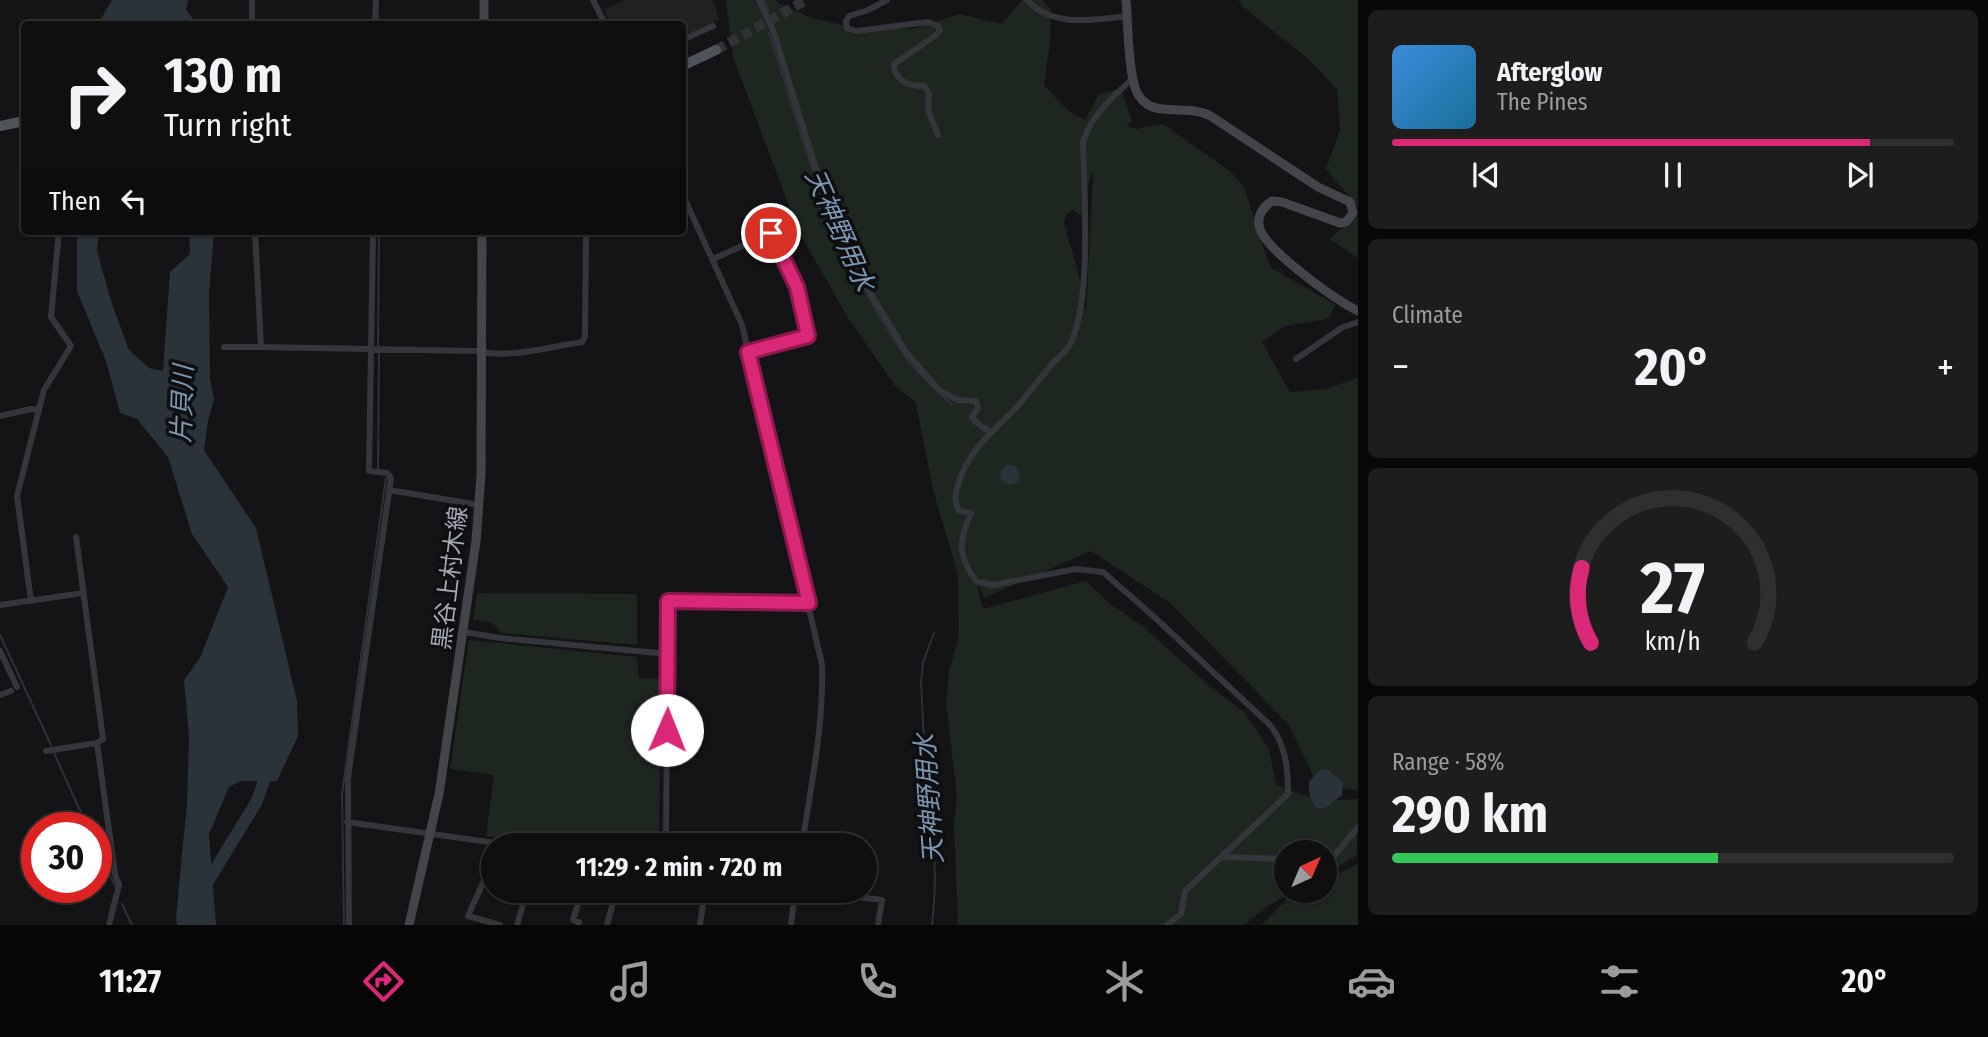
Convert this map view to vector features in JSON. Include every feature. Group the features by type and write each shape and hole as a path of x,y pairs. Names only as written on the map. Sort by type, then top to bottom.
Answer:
{"main road":[{"path":"484,0 484,21"},
{"path":"1126,0 1133,78 1138,95 1148,105 1157,108 1190,109 1209,116 1318,187 1350,202 1353,213 1346,222 1340,223 1282,202 1272,201 1259,214 1259,220 1260,230 1278,251 1335,299 1358,311"},
{"path":"686,64 716,50"},
{"path":"0,127 21,122"},
{"name":"黒谷上村木線","path":"409,925 443,768 464,632 479,505 482,235"}],"street":[{"path":"252,0 252,21"},
{"path":"375,21 376,0"},
{"path":"593,0 604,21"},
{"path":"759,0 773,30 814,163 851,255 868,289 920,370 950,397 976,401 978,408 972,416 976,423 990,432"},
{"path":"887,0 849,16 846,21 847,28 856,31 928,22 938,26 940,30 936,35 894,64 902,81 911,86 924,86 929,93 928,110 939,135"},
{"path":"1027,0 1040,13 1055,18 1095,20 1128,16"},
{"path":"686,38 713,26"},
{"path":"1133,78 1097,112 1087,128 1083,142 1083,284 1079,316 1068,348 975,449 963,469 955,504 959,510 971,513 965,527 961,553 966,568 977,582 993,585 1076,569 1103,572 1278,735 1284,751 1288,794 1185,891 1181,914 1167,925"},
{"path":"686,202 742,325 822,664 823,688 804,833"},
{"path":"713,260 771,233 797,287 808,336 748,352"},
{"path":"31,601 17,496 44,390 71,346 51,317 59,235"},
{"path":"256,235 261,347"},
{"path":"349,925 348,778 391,478 387,472 369,471 373,235"},
{"path":"223,347 518,352 582,342 585,337 586,235"},
{"path":"1296,359 1343,327 1358,323"},
{"path":"0,416 38,410"},
{"path":"389,490 479,505"},
{"path":"46,751 97,743 103,739 76,537"},
{"path":"0,605 83,593"},
{"path":"666,832 668,601 809,603"},
{"path":"464,632 500,638 668,654"},
{"path":"0,651 14,689 0,695"},
{"path":"97,743 115,874 120,885 109,925"},
{"path":"347,822 481,841"},
{"path":"1337,852 1358,827"},
{"path":"1222,857 1274,859"},
{"path":"463,925 481,887"},
{"path":"877,900 882,901 878,925"},
{"path":"517,925 523,903"},
{"path":"578,903 573,920 579,922 578,925"},
{"path":"607,925 612,903"},
{"path":"700,925 703,903"},
{"path":"791,925 794,903"},
{"path":"468,916 500,925"}],"shaded area":[{"path":"625,0 713,0 719,20 686,35 686,21 610,21 604,10"},
{"path":"726,0 776,0 812,18 865,30 916,28 959,14 1002,24 1022,0 1042,0 1051,10 1044,85 1067,110 1085,120 1099,94 1121,88 1132,121 1126,126 1136,129 1163,124 1231,172 1244,187 1270,267 1336,305 1327,319 1285,326 1262,342 1290,392 1325,389 1358,378 1358,790 1318,786 1289,725 1169,602 1091,551 984,598 971,562 983,609 1086,581 1110,604 1141,625 1211,687 1244,712 1269,749 1276,785 1320,801 1358,799 1357,855 1337,867 1337,840 1274,840 1274,903 1244,925 958,925 954,823 957,797 946,702 949,671 959,637 958,575 934,493 915,401 896,387 848,318 798,230 733,57","holes":["1092,171 1086,314 1077,268 1064,224 1066,214 1073,210 1081,216"]},
{"path":"1238,0 1358,0 1358,207 1326,169 1340,130 1337,89 1305,56 1245,9"},
{"path":"1358,215 1358,258 1329,239"},
{"path":"477,593 637,594 637,645 502,633 490,622 473,620"},
{"path":"469,640 637,657 639,678 661,679 659,833 486,833 494,775 450,769"},
{"path":"1358,864 1358,925 1262,925 1283,903 1337,903 1337,874"}],"water":[{"path":"112,0 188,0 186,10 195,21 100,21"},
{"path":"77,235 99,235 97,251 129,350 149,368 163,371 170,272 190,254 189,235 214,235 209,295 210,379 214,399 204,450 256,528 297,701 298,736 277,781 241,781 229,787 209,834 216,925 177,925 187,803 189,737 184,680 200,658 228,587 192,534 168,457 137,419 120,413 106,361 77,291"},
{"path":"1006,465 1014,465 1020,475 1014,485 1006,485 1000,479 1000,471"},
{"path":"1326,769 1343,781 1342,795 1327,807 1318,809 1310,796 1309,781 1319,771"}],"waterway":[{"name":"天神野用水","path":"763,0 769,11"},
{"path":"378,15 379,21"},
{"name":"天神野用水","path":"769,33 809,160 854,271 910,364 952,405"},
{"path":"378,346 379,235"},
{"path":"378,469 379,352"},
{"path":"344,925 342,794 386,478"},
{"name":"天神野用水","path":"932,925 934,858 928,818 921,683 923,662 934,633"},
{"path":"0,635 51,745"},
{"path":"54,753 81,812"},
{"name":"片貝川","path":"202,891 257,801 269,766"},
{"path":"112,880 115,886"},
{"path":"122,904 132,925"}],"tunnel":[{"path":"716,50 806,0"}],"route":[{"path":"667,730 668,601 809,603 748,352 808,336 797,287 771,233"}]}
